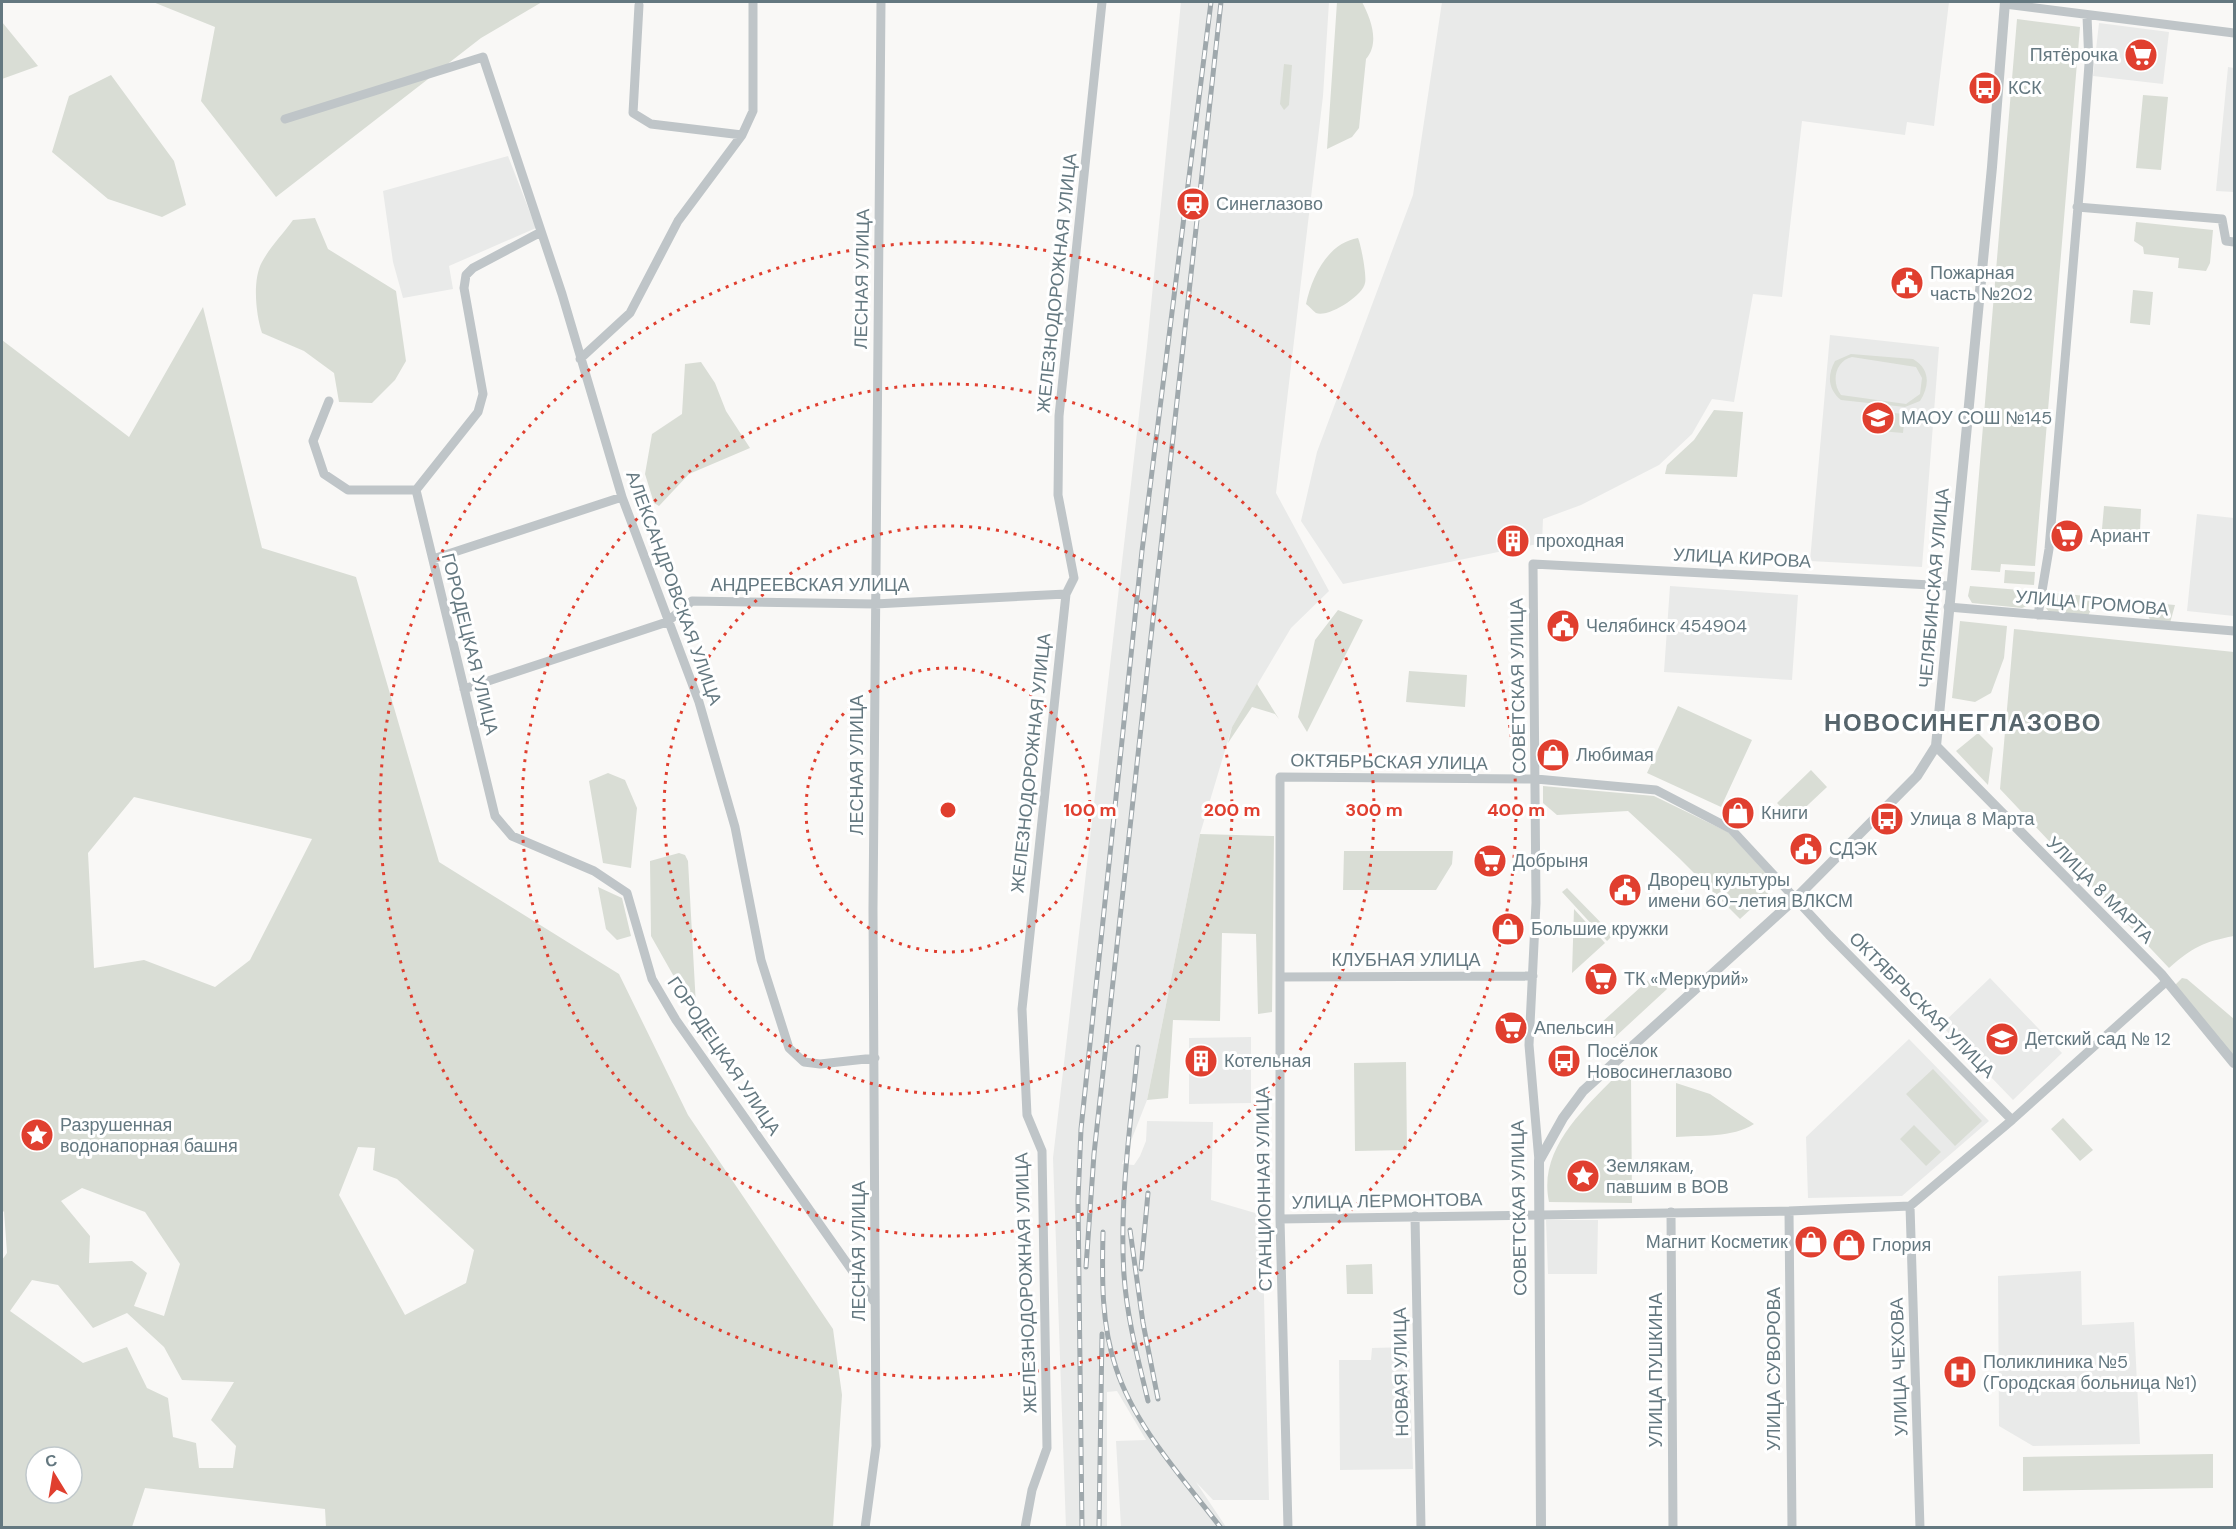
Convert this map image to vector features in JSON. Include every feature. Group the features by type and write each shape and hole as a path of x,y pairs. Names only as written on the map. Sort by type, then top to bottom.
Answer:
{"street":[{"path":"580,359 630,313 678,221 742,135 753,111 753,2"},
{"name":"ЛЕСНАЯ УЛИЦА","path":"865,1527 876,1446 873,898 881,2"},
{"name":"ЖЕЛЕЗНОДОРОЖНАЯ УЛИЦА","path":"1025,1527 1032,1490 1047,1448 1042,1151 1027,1115 1022,1009 1066,594 1074,578 1058,495 1059,416 1102,2"},
{"path":"2005,3 2087,16 2235,33"},
{"name":"ЧЕЛЯБИНСКАЯ УЛИЦА","path":"1539,1161 1563,1118 1583,1091 1796,898 1917,776 1936,746 1991,177 2005,3"},
{"path":"639,4 633,113 651,124 742,135"},
{"path":"2038,615 2049,549 2089,64 2087,16"},
{"name":"АЛЕКСАНДРОВСКАЯ УЛИЦА","path":"285,119 483,57 541,232 621,497 706,724 735,827 761,960 789,1048 804,1062 820,1064 875,1058"},
{"path":"2077,207 2222,219 2226,241 2235,242"},
{"path":"329,401 313,441 324,474 348,490 416,490 478,412 483,394 464,288 466,275 473,268 541,232"},
{"name":"ГОРОДЕЦКАЯ УЛИЦА","path":"416,490 495,816 502,828 512,836 594,871 627,893 652,979 676,1020 875,1303"},
{"path":"433,559 621,497"},
{"name":"УЛИЦА КИРОВА","path":"1533,564 1950,586"},
{"name":"СОВЕТСКАЯ УЛИЦА","path":"1533,564 1532,736 1536,780 1530,1052 1539,1161 1537,1214 1540,1527"},
{"name":"АНДРЕЕВСКАЯ УЛИЦА","path":"464,689 667,622 692,602 875,604 1066,594"},
{"name":"УЛИЦА ГРОМОВА","path":"1948,607 2235,631"},
{"name":"УЛИЦА 8 МАРТА","path":"1936,746 2167,981 2235,1063"},
{"name":"ОКТЯБРЬСКАЯ УЛИЦА","path":"1280,777 1536,780 1656,790 1731,828 1829,935 2012,1120"},
{"name":"СТАНЦИОННАЯ УЛИЦА","path":"1280,777 1280,1219 1288,1527"},
{"name":"КЛУБНАЯ УЛИЦА","path":"1280,977 1533,975"},
{"path":"1910,1206 2012,1120 2167,981"},
{"name":"УЛИЦА ЛЕРМОНТОВА","path":"1280,1219 1789,1211 1910,1206"},
{"name":"УЛИЦА ЧЕХОВА","path":"1910,1206 1920,1527"},
{"name":"УЛИЦА СУВОРОВА","path":"1789,1211 1792,1527"},
{"name":"УЛИЦА ПУШКИНА","path":"1671,1212 1673,1527"},
{"name":"НОВАЯ УЛИЦА","path":"1415,1216 1420,1527"}],"shaded area":[{"path":"153,2 542,2 481,38 276,197 201,101 215,27"},
{"path":"1181,2 1329,2 1323,96 1276,493 1329,591 1291,628 1232,727 1200,834 1147,1100 1122,1164 1134,1165 1140,1156 1146,1141 1147,1121 1213,1122 1211,1200 1262,1215 1269,1500 1213,1500 1196,1482 1226,1527 1121,1527 1116,1441 1146,1440 1117,1391 1107,1392 1107,1527 1066,1528 1053,1158 1147,346"},
{"path":"1337,2 1362,2 1373,31 1373,46 1366,59 1359,128 1352,137 1327,149"},
{"path":"1442,2 1949,2 1934,126 1907,122 1905,135 1802,121 1782,297 1753,294 1734,402 1712,399 1692,434 1659,465 1581,505 1543,519 1542,543 1343,584 1301,521 1317,452 1413,195"},
{"path":"2017,19 2080,27 2035,566 2001,564 2000,572 1971,570"},
{"path":"2,22 38,66 2,79"},
{"path":"2099,23 2169,32 2163,84 2093,76"},
{"path":"1284,64 1292,65 1289,105 1284,110 1280,104"},
{"path":"2228,67 2234,68 2234,192 2216,191"},
{"path":"111,75 174,161 186,205 162,217 108,199 52,152 69,96"},
{"path":"2143,95 2168,97 2161,170 2136,168"},
{"path":"508,156 536,228 449,266 453,289 403,298 393,262 383,191"},
{"path":"315,218 328,249 396,291 406,361 395,380 372,403 339,402 334,373 304,351 262,333 258,317 256,288 262,262 293,220"},
{"path":"2136,222 2213,230 2210,263 2206,271 2178,268 2179,258 2144,254 2143,247 2134,241"},
{"path":"1358,238 1365,274 1363,288 1344,305 1321,314 1316,313 1306,304 1317,272 1338,246"},
{"path":"2133,290 2153,292 2150,325 2130,323"},
{"path":"203,307 262,548 356,577 439,862 619,974 688,1115 833,1329 842,1395 833,1527 326,1527 325,1509 145,1488 132,1527 2,1527 2,1260 7,1253 4,1211 2,1213 2,340 129,437","holes":["134,797 312,839 250,960 215,987 144,960 94,968 88,853","358,1147 375,1148 373,1170 397,1179 474,1250 466,1283 405,1315 339,1195","82,1188 145,1212 180,1264 164,1316 134,1306 147,1273 132,1261 89,1263 90,1236 61,1201","32,1280 58,1285 93,1328 127,1313 164,1347 182,1380 234,1382 211,1420 236,1446 233,1468 199,1468 196,1443 173,1437 168,1398 147,1388 127,1347 83,1363 10,1311"]},
{"name":"МАОУ СОШ №145","path":"1830,335 1939,347 1922,567 1810,561"},
{"path":"1851,354 1913,359 1925,372 1926,389 1920,401 1905,407 1841,400 1833,391 1830,382 1835,361","holes":["1852,357 1916,367 1922,378 1920,394 1906,404 1841,395 1836,384 1838,367 1846,359"]},
{"path":"701,362 715,383 726,411 750,448 689,474 659,506 654,503 645,474 652,434 682,414 685,364"},
{"path":"1714,410 1743,412 1737,477 1665,474 1667,465 1694,440"},
{"path":"1870,411 1905,414 1903,433 1868,430"},
{"path":"2104,506 2141,509 2140,531 2102,529"},
{"path":"2197,514 2234,518 2234,616 2187,611"},
{"path":"2005,570 2035,572 2034,585 2004,583"},
{"path":"1670,586 1798,595 1792,680 1664,672"},
{"path":"1970,586 2033,591 2031,604 2022,608 1972,603 1968,596"},
{"path":"2045,592 2097,597 2088,616 2049,612 2043,604"},
{"path":"2142,602 2175,605 2170,623 2151,622"},
{"path":"1338,610 1363,620 1307,732 1298,717 1315,640"},
{"path":"1960,621 2007,626 2004,658 1991,693 1975,702 1952,698"},
{"path":"2014,629 2234,652 2234,936 2199,946 2169,968 2000,789"},
{"path":"1409,671 1467,675 1465,707 1406,702"},
{"path":"1257,684 1279,719 1275,714 1252,707 1228,743 1232,727"},
{"path":"1678,706 1752,740 1721,807 1647,773"},
{"path":"1978,733 1993,748 1988,785 1956,751"},
{"path":"1811,770 1827,787 1793,819 1777,803"},
{"path":"608,773 625,780 637,808 631,868 603,863 589,781"},
{"path":"1543,786 1654,796 1728,832 1777,885 1740,919 1628,811 1557,815 1543,803"},
{"path":"1200,834 1274,836 1272,1012 1258,1014 1256,934 1222,933 1220,1021 1173,1020 1168,1098 1147,1100"},
{"path":"1344,851 1453,851 1452,864 1436,890 1343,890"},
{"path":"679,853 685,855 688,861 696,1006 677,982 651,936 650,861"},
{"path":"598,887 622,898 631,936 617,940 606,929"},
{"path":"1567,888 1613,935 1607,941 1562,892"},
{"path":"1574,909 1605,943 1572,973"},
{"path":"1654,975 1667,989 1614,1038 1601,1023"},
{"name":"Детский сад № 12","path":"1990,978 2062,1053 2013,1100 1941,1025"},
{"path":"2182,978 2187,979 2234,1019 2234,1063 2175,985"},
{"path":"1251,1037 1251,1103 1189,1104 1189,1038"},
{"path":"1909,1039 1989,1121 1902,1196 1808,1198 1806,1137"},
{"path":"1406,1062 1407,1150 1355,1151 1354,1063"},
{"path":"1933,1069 1982,1121 1955,1146 1906,1094"},
{"path":"1631,1076 1632,1203 1549,1202 1547,1183 1550,1165 1566,1133 1615,1077"},
{"path":"1676,1083 1710,1094 1754,1124 1726,1134 1676,1137"},
{"path":"2063,1118 2093,1150 2080,1161 2051,1129"},
{"path":"1914,1125 1941,1152 1926,1166 1900,1139"},
{"path":"1546,1220 1598,1220 1597,1274 1548,1274"},
{"path":"1372,1264 1373,1294 1347,1294 1346,1265"},
{"path":"2081,1271 2082,1325 2134,1322 2140,1444 2033,1446 1999,1426 1998,1276"},
{"path":"1409,1347 1413,1469 1340,1470 1339,1360 1371,1360 1372,1348"},
{"path":"2213,1454 2213,1488 2023,1491 2023,1457"}],"railway":[{"path":"1082,1528 1078,1200 1081,1129 1142,551 1211,2"},
{"path":"1086,1267 1094,1154 1221,2"},
{"path":"1138,1047 1126,1161 1123,1246 1128,1307 1148,1401"},
{"path":"1141,1269 1148,1193"},
{"path":"1130,1230 1143,1323 1158,1399"},
{"path":"1103,1232 1105,1317 1111,1351 1124,1390 1161,1451 1221,1528"},
{"path":"1099,1528 1102,1334"}],"place":[{"name":"Пятёрочка","path":"2141,55"},
{"name":"КСК","path":"1985,88"},
{"name":"Синеглазово","path":"1193,204"},
{"name":"Пожарная часть №202","path":"1907,283"},
{"name":"МАОУ СОШ №145","path":"1878,418"},
{"name":"Ариант","path":"2067,536"},
{"name":"проходная","path":"1513,541"},
{"name":"Челябинск 454904","path":"1563,626"},
{"name":"Любимая","path":"1553,755"},
{"name":"Книги","path":"1738,813"},
{"name":"Улица 8 Марта","path":"1887,819"},
{"name":"СДЭК","path":"1806,849"},
{"name":"Добрыня","path":"1490,861"},
{"name":"Дворец культуры имени 60-летия ВЛКСМ","path":"1625,890"},
{"name":"Большие кружки","path":"1508,929"},
{"name":"ТК «Меркурий»","path":"1601,979"},
{"name":"Апельсин","path":"1511,1028"},
{"name":"Детский сад № 12","path":"2002,1039"},
{"name":"Котельная","path":"1201,1061"},
{"name":"Посёлок Новосинеглазово","path":"1564,1061"},
{"name":"Разрушенная водонапорная башня","path":"37,1135"},
{"name":"Землякам, павшим в ВОВ","path":"1583,1176"},
{"name":"Магнит Косметик","path":"1811,1242"},
{"name":"Глория","path":"1849,1245"},
{"name":"Поликлиника №5 (Городская больница №1)","path":"1960,1372"}],"district":[{"name":"НОВОСИНЕГЛАЗОВО","path":"1963,723"}]}
